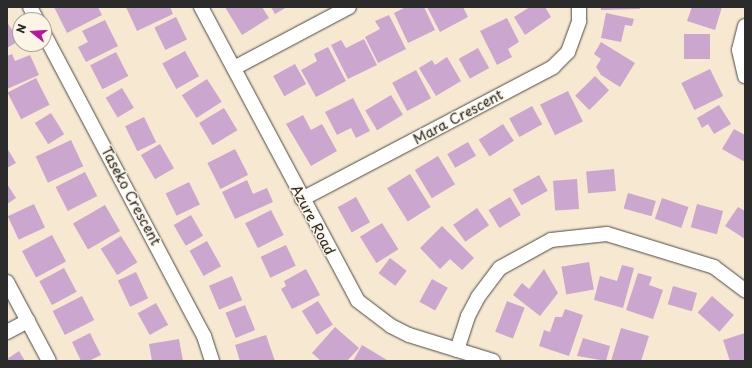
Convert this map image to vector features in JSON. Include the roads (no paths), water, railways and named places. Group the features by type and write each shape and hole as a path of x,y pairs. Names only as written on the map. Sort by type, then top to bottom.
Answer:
{"street":[{"name":"Azure Road","path":"201,7 302,199 358,301 391,326 457,350 493,361"},
{"path":"234,68 349,7"},
{"name":"Mara Crescent","path":"302,199 553,67 568,52 579,21 579,7"},
{"path":"745,26 739,50 745,76"},
{"name":"Taseko Crescent","path":"52,49 204,336 212,361"},
{"path":"457,350 472,309 500,268 551,240 607,234 714,267 745,290"},
{"path":"7,282 49,361"},
{"path":"7,332 28,321"}]}
